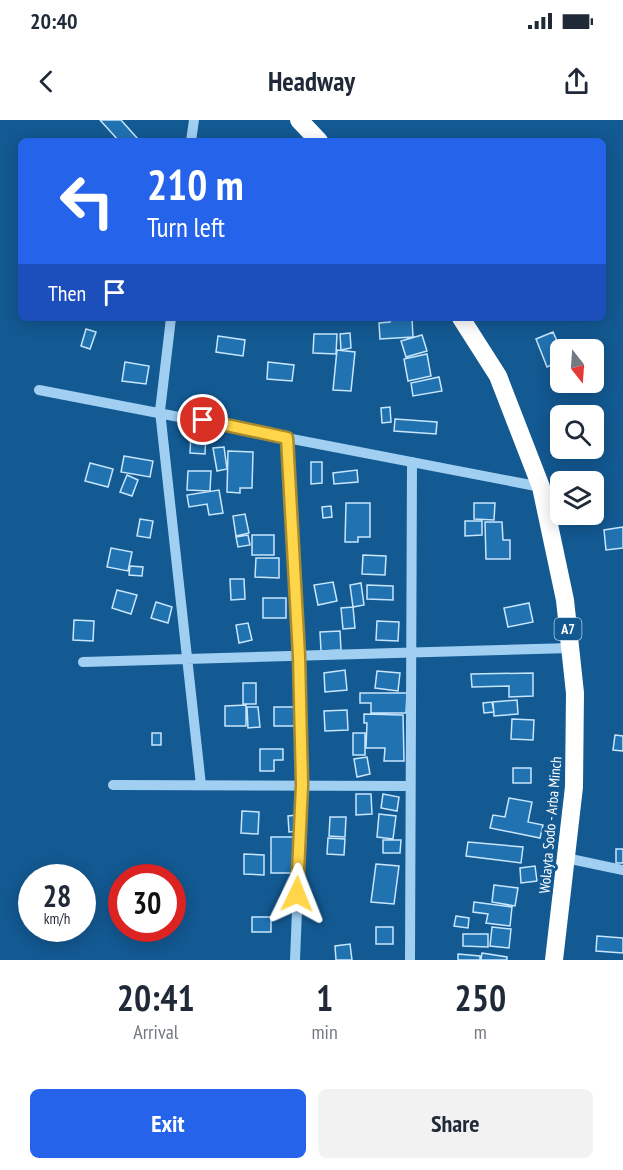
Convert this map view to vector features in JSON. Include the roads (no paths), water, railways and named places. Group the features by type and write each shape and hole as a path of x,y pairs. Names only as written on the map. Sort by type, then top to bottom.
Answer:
{"highway":[{"path":"299,120 316,138"},
{"name":"Wolayta Sodo - Arba Minch","path":"464,321 498,376 541,487 566,600 575,693 574,787 554,960"}],"street":[{"path":"191,138 194,120"},
{"path":"171,321 160,411 201,785"},
{"path":"39,390 160,411 541,487"},
{"path":"287,438 299,656 302,785 295,960"},
{"path":"410,960 412,462"},
{"path":"83,662 570,648"},
{"path":"113,785 409,786"},
{"path":"566,858 623,870"}]}
